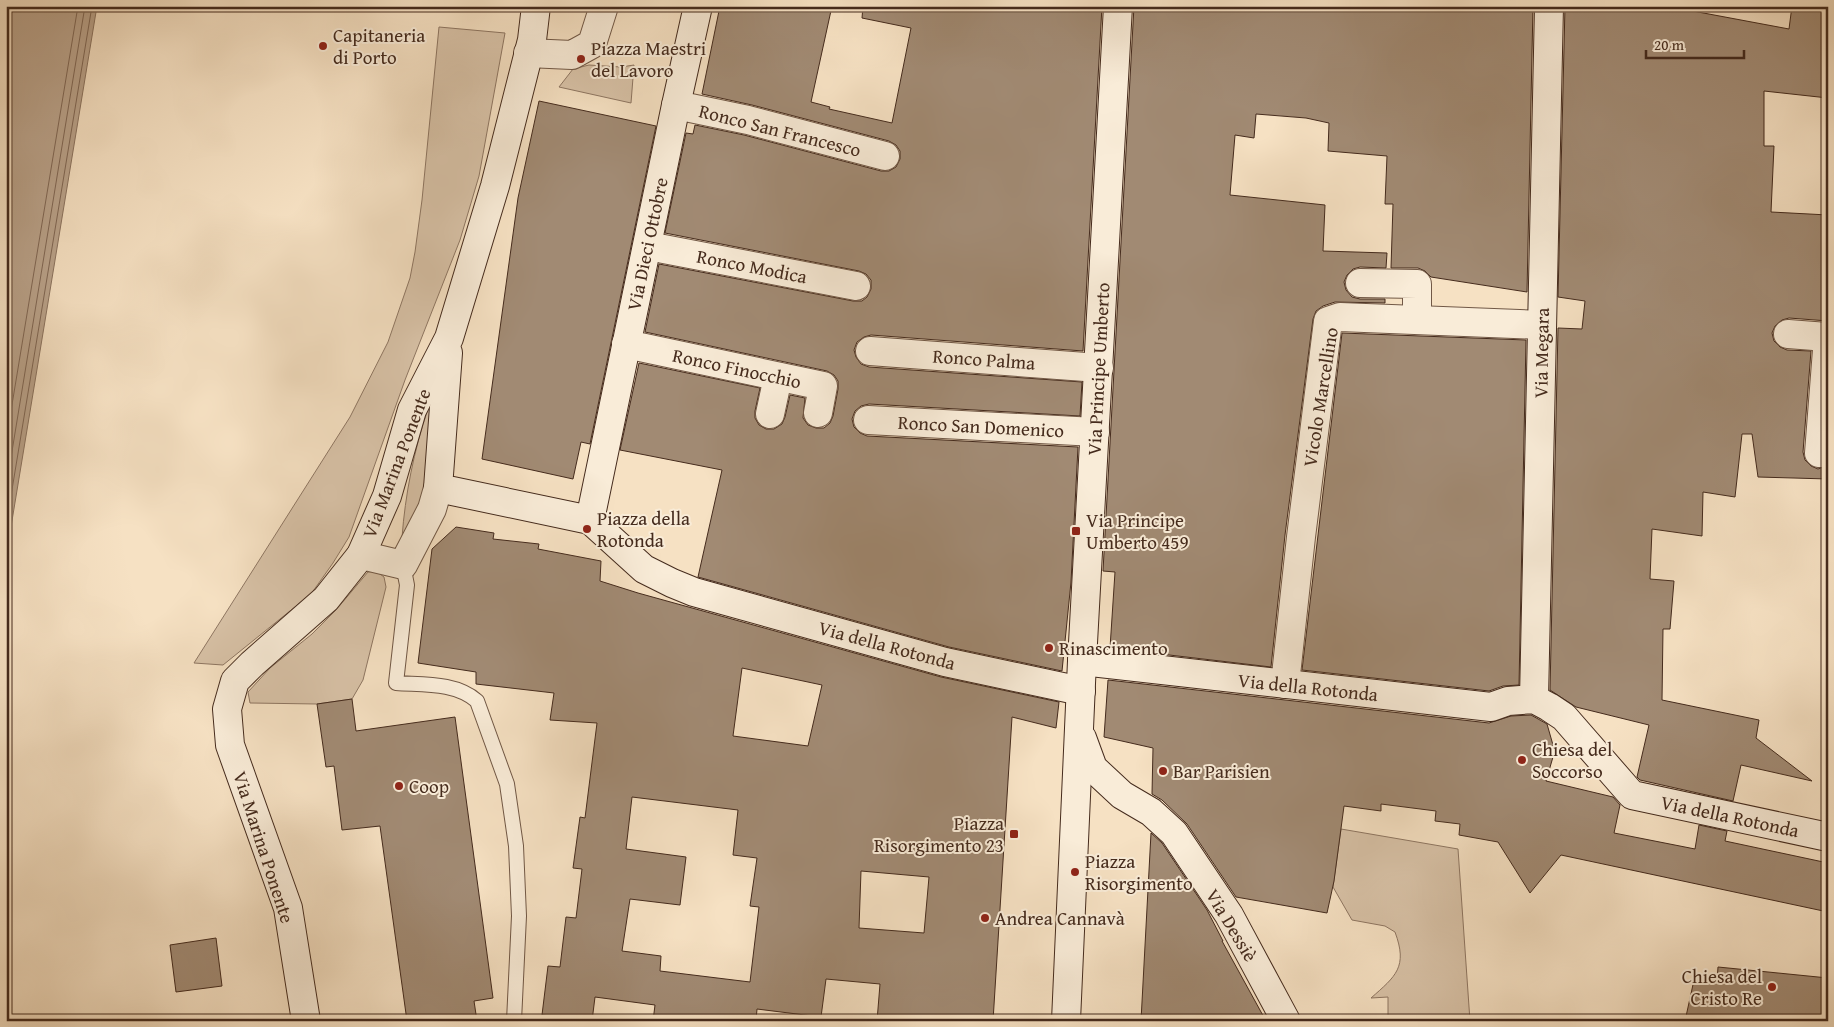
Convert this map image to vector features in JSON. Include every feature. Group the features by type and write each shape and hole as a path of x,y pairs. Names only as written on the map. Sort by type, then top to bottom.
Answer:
{"street":[{"name":"Via Marina Ponente","path":"306,1021 288,908 230,745 227,709 235,681 326,599 361,555 386,496 412,410 449,338 496,186 532,40 536,6"},
{"path":"528,54 572,55 592,44 604,6"},
{"name":"Via Dieci Ottobre","path":"590,520 698,6"},
{"name":"Via Principe Umberto","path":"1066,1021 1082,661 1118,6"},
{"name":"Via Megara","path":"1534,700 1549,6"},
{"name":"Ronco San Francesco","path":"676,105 748,120 884,156"},
{"name":"Ronco Modica","path":"648,246 856,286"},
{"path":"1360,283 1417,284 1417,319"},
{"name":"Vicolo Marcellino","path":"1285,684 1300,537 1328,321 1340,316 1542,325"},
{"path":"1788,334 1827,337 1819,453"},
{"path":"361,555 403,565 432,509 438,488 449,338"},
{"name":"Ronco Finocchio","path":"626,344 823,386 818,413"},
{"name":"Ronco Palma","path":"870,351 1099,368"},
{"path":"770,414 778,377"},
{"name":"Ronco San Domenico","path":"868,420 1095,432"},
{"path":"438,488 590,520"},
{"name":"Via della Rotonda","path":"590,520 644,569 694,592 945,662 1081,690"},
{"name":"Via della Rotonda","path":"1082,661 1491,707 1508,701 1534,700 1549,706 1564,717 1632,796 1828,837"},
{"name":"Via Dessiè","path":"1080,732 1093,768 1122,795 1151,812 1174,833 1229,915 1286,1021"},
{"path":"1076,810 1098,799 1122,795"}],"lane":[{"path":"403,565 407,585 396,682 449,687 469,695 477,701 507,784 516,846 519,916 514,1021"}],"shaded area":[{"path":"439,27 505,33 479,176 460,240 405,380 349,537 311,594 223,665 194,663 350,417 388,342 410,278 415,252"},
{"path":"589,65 621,67 634,65 631,103 559,87 573,69"},
{"path":"428,409 435,409 428,483 414,522 402,538 405,505 411,473 418,440"},
{"path":"376,571 384,577 386,587 363,680 352,699 317,704 250,703 248,692 270,668 312,634 336,610 368,572"},
{"path":"1341,829 1458,849 1470,1021 1388,1021 1388,997 1371,998 1393,977 1397,970 1400,962 1399,944 1395,932 1385,926 1352,920 1333,887"}],"water":[{"path":"6,6 97,6 6,557"}],"building":[{"path":"720,6 832,6 811,102 830,107 829,109 892,123 911,28 862,18 863,6 1102,6 1083,351 871,335 857,342 854,350 861,364 869,367 1082,382 1080,416 869,404 861,406 855,411 852,419 854,427 860,433 867,436 1078,447 1071,582 1062,671 949,647 698,577 722,470 620,450 639,363 760,388 755,418 759,425 766,429 774,429 782,424 790,395 805,398 803,418 808,425 824,428 830,423 833,416 838,381 834,375 827,371 645,332 659,264 853,301 862,301 867,297 871,289 871,280 866,274 859,271 665,233 686,133 693,134 695,125 744,135 881,171 889,171 896,167 900,159 900,151 896,145 889,141 752,105 702,94"},
{"path":"1134,6 1533,6 1527,292 1431,277 1425,271 1418,268 1391,268 1393,204 1385,204 1387,156 1328,151 1329,123 1306,118 1256,114 1254,138 1235,135 1230,195 1325,205 1323,251 1387,253 1386,268 1360,267 1353,269 1347,275 1344,282 1346,290 1352,297 1360,299 1385,299 1385,303 1335,302 1323,306 1316,311 1313,319 1285,535 1271,667 1110,648 1115,572 1103,571"},
{"path":"1565,6 1666,6 1789,29 1792,6 1828,6 1828,98 1764,91 1764,146 1774,146 1771,212 1828,215 1828,321 1789,318 1782,320 1775,326 1772,333 1774,341 1780,347 1787,350 1811,351 1803,452 1805,460 1811,466 1818,469 1828,465 1828,479 1758,477 1752,434 1742,434 1735,497 1703,492 1702,536 1652,529 1650,579 1674,581 1670,629 1663,629 1662,700 1759,720 1756,738 1812,781 1741,765 1733,801 1640,780 1637,777 1649,725 1576,707 1550,690 1558,328 1582,329 1585,301 1558,297"},
{"path":"539,101 656,126 590,444 581,442 573,479 482,459 518,198"},
{"path":"1342,333 1526,340 1519,685 1503,686 1489,691 1302,670"},
{"path":"456,527 494,533 493,539 539,544 538,549 601,561 600,581 638,593 941,677 1059,702 1056,728 1012,717 993,1021 877,1021 880,984 826,979 821,1017 757,1009 756,1021 653,1021 655,1005 595,997 592,1021 542,1015 548,966 560,967 566,917 576,918 582,869 573,868 580,817 585,818 597,723 550,720 554,693 476,684 476,672 418,663 432,549","holes":["742,668 822,685 808,746 733,736","632,797 738,810 733,855 757,858 750,906 759,907 750,982 660,971 661,956 622,951 630,899 680,905 686,857 626,849","861,871 929,877 924,933 859,928"]},
{"path":"1108,680 1489,723 1511,716 1531,715 1547,724 1553,745 1553,757 1546,781 1613,797 1620,805 1614,833 1695,849 1699,825 1727,831 1725,841 1828,863 1828,912 1561,855 1530,893 1498,842 1459,835 1460,824 1435,821 1436,811 1381,804 1381,811 1344,806 1334,881 1327,913 1236,897 1187,824 1162,800 1152,794 1153,748 1104,737"},
{"path":"352,699 356,731 455,717 493,998 474,1001 477,1021 407,1021 380,826 342,830 334,766 326,767 317,704"},
{"path":"1151,833 1162,843 1207,910 1266,1021 1141,1021"},
{"path":"216,938 222,986 176,992 170,945"},
{"name":"Chiesa del Cristo Re","path":"1718,967 1828,978 1828,1021 1685,1021 1694,980 1717,981"}],"place":[{"name":"Capitaneria di Porto","path":"323,46"},
{"name":"Piazza Maestri del Lavoro","path":"581,59"},
{"name":"Piazza della Rotonda","path":"587,529"},
{"name":"Via Principe Umberto 459","path":"1076,531"},
{"name":"Rinascimento","path":"1049,648"},
{"name":"Chiesa del Soccorso","path":"1522,760"},
{"name":"Bar Parisien","path":"1163,771"},
{"name":"Coop","path":"399,786"},
{"name":"Piazza Risorgimento 23","path":"1014,834"},
{"name":"Piazza Risorgimento","path":"1075,872"},
{"name":"Andrea Cannavà","path":"985,918"},
{"name":"Chiesa del Cristo Re","path":"1772,987"}]}
